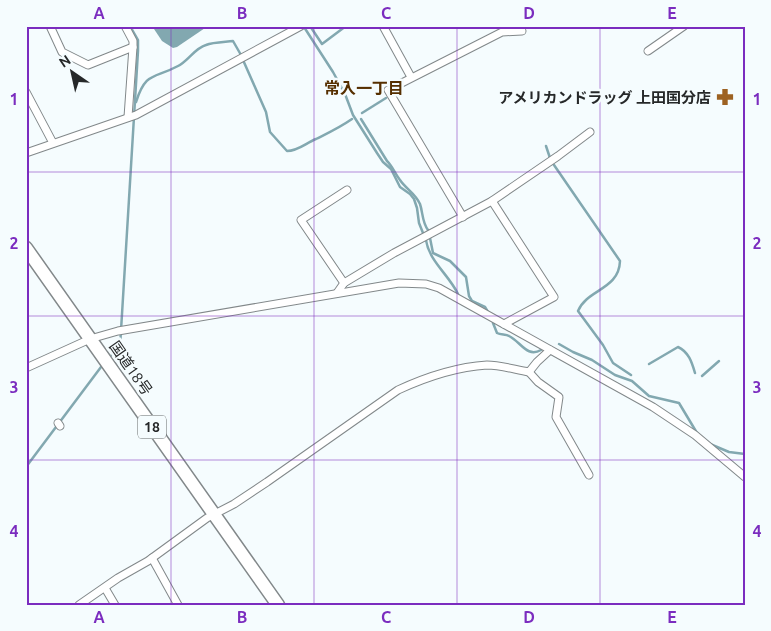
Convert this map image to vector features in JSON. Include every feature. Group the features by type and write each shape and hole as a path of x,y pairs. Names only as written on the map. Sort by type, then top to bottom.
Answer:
{"highway":[{"name":"国道18号","path":"26,248 278,605"}],"street":[{"path":"50,26 62,52 88,65 134,47"},
{"path":"125,26 134,47 132,116"},
{"path":"26,153 132,116 301,26"},
{"path":"383,26 411,77"},
{"path":"648,51 684,26"},
{"path":"463,217 388,90 502,32 522,31"},
{"path":"26,92 54,143"},
{"path":"337,293 344,283 394,253 492,201 590,132"},
{"path":"344,283 301,220 347,190"},
{"path":"492,201 554,297 504,324"},
{"path":"26,368 90,339 121,330 400,283 426,284 439,288 653,407 695,435 745,477"},
{"path":"529,372 536,362 550,350"},
{"path":"79,605 152,558 214,514 234,504 398,390 415,382 454,370 489,365 529,372 538,382 559,397 556,417 590,475"},
{"path":"152,558 178,605"},
{"path":"105,588 115,605"}],"water":[{"path":"152,26 208,26 173,48 162,41"}],"waterway":[{"path":"112,355 120,347 138,51 138,40 130,26"},
{"path":"310,26 322,44 346,26"},
{"path":"304,27 333,72 345,94 353,115 377,153 391,169 400,187 414,199 423,233"},
{"path":"136,102 147,80 182,64 202,47 212,43 233,41 241,55"},
{"path":"243,60 266,112 270,132 287,151 298,148 352,119"},
{"path":"362,113 386,98"},
{"path":"361,119 398,178 418,200 428,230"},
{"path":"546,146 550,158"},
{"path":"554,165 620,261 618,271 609,284 588,298 578,311 603,345 613,363 631,375"},
{"path":"430,238 433,253 450,261 466,277 469,296 472,301 485,307 488,312"},
{"path":"426,240 431,255 458,294"},
{"path":"493,323 497,333 509,336 528,351 536,352 541,350"},
{"path":"559,344 592,360 615,375 632,381 649,396 679,403 697,433"},
{"path":"649,364 678,347 687,355 695,373"},
{"path":"702,376 719,361"},
{"path":"26,467 101,367"},
{"path":"710,444 729,452 745,454"}],"place":[{"name":"アメリカンドラッグ 上田国分店","path":"725,97"}],"district":[{"name":"常入一丁目","path":"364,88"}]}
